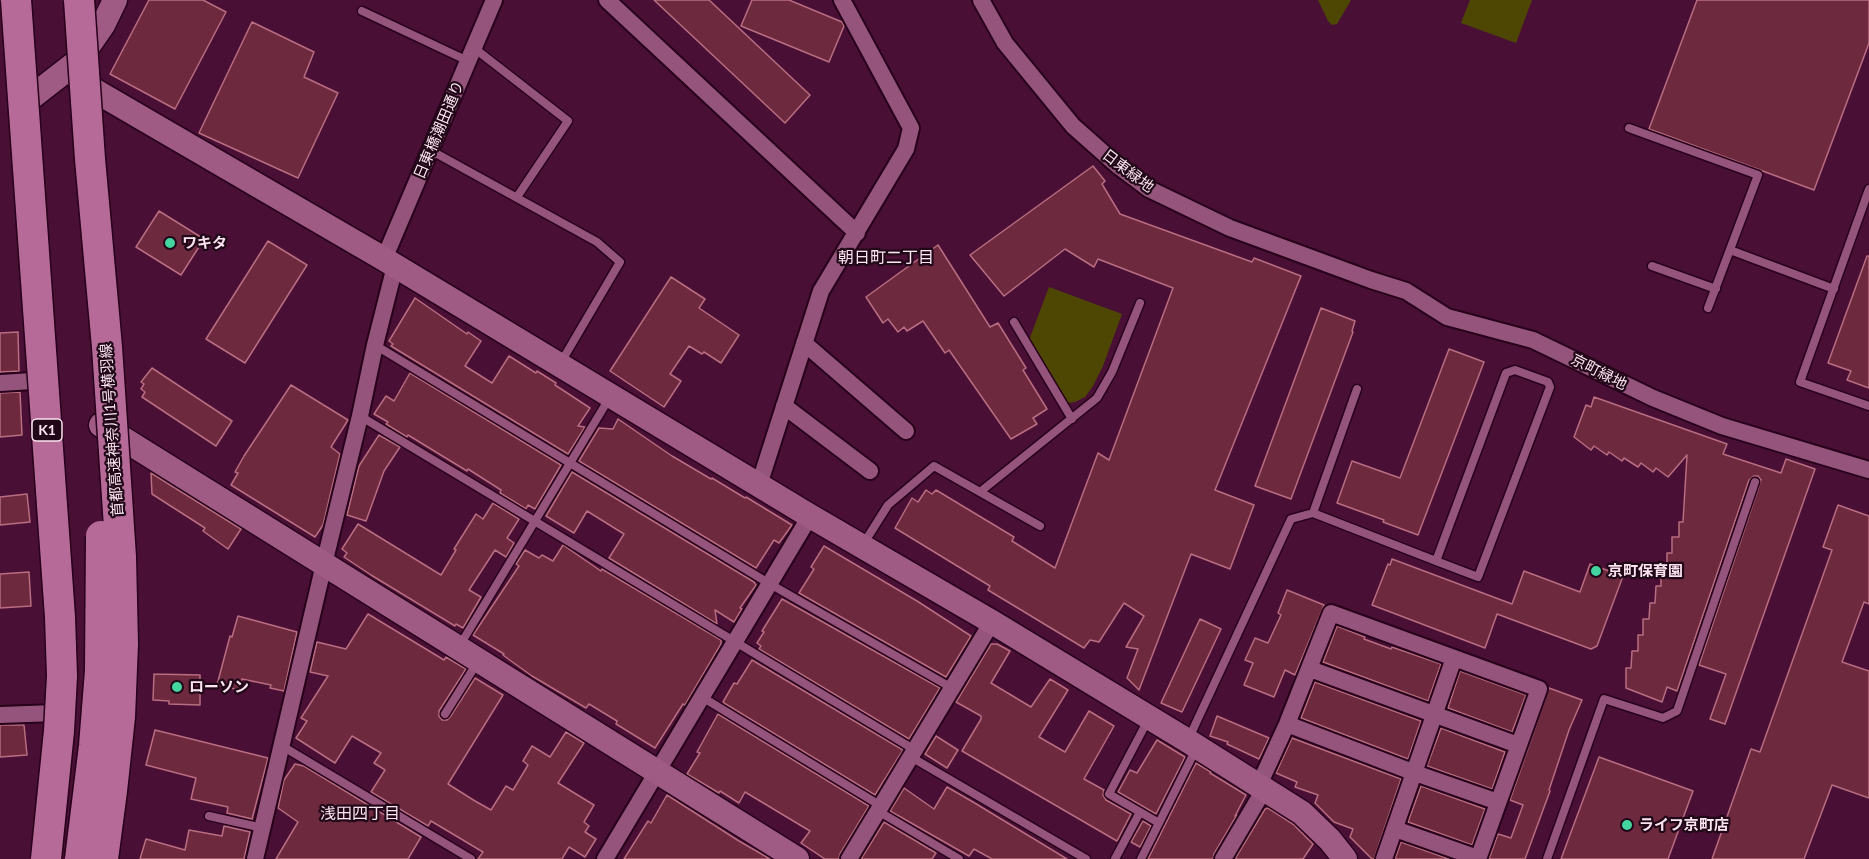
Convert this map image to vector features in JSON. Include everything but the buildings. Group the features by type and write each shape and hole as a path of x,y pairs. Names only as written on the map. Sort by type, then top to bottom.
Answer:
{"highway":[{"name":"K1","path":"16,0 60,617 62,676 60,731 46,859"},
{"name":"首都高速神奈川1号横羽線","path":"79,0 90,159 107,347 121,557 123,644 120,717 103,859"},
{"path":"80,859 94,746 100,671 100,561 107,347"}],"street":[{"path":"33,96 78,61 103,25 115,0"},
{"name":"日東橋潮田通り","path":"255,859 360,416 389,263 430,150 494,0"},
{"path":"607,0 857,233"},
{"path":"759,485 821,291 906,149 911,128 842,0"},
{"name":"日東緑地","path":"981,0 1005,43 1025,68 1073,126 1117,165 1149,189 1186,208 1230,228 1333,266"},
{"path":"80,82 389,263 1193,744 1302,813 1330,840 1345,859"},
{"name":"京町緑地","path":"1333,266 1406,291 1447,317 1533,340 1653,398 1722,426 1869,470"},
{"path":"804,343 906,431"},
{"path":"0,383 49,380"},
{"path":"784,406 870,471"},
{"path":"101,425 797,859"},
{"path":"604,859 810,516"},
{"path":"1223,859 1262,787 1331,613 1539,689 1478,859 1395,829"},
{"path":"849,859 992,622"},
{"path":"1384,859 1454,658"},
{"path":"1310,669 1518,746"},
{"path":"0,715 55,713"},
{"path":"1287,724 1498,802"}],"lane":[{"path":"362,10 471,55 568,122 517,197"},
{"path":"1629,128 1758,175 1708,308"},
{"path":"430,150 597,242 620,262 559,366"},
{"path":"1869,189 1800,382 1869,406"},
{"path":"1730,250 1833,289"},
{"path":"1652,266 1716,289"},
{"path":"980,492 1097,398 1112,372 1140,303"},
{"path":"1014,322 1072,419"},
{"path":"375,345 770,584 952,688"},
{"path":"1141,859 1159,823 1291,519 1312,513 1436,561 1478,577 1550,387 1548,382 1515,370 1506,373 1436,561"},
{"path":"1312,513 1357,389"},
{"path":"458,648 610,396"},
{"path":"360,416 735,641 1086,859"},
{"path":"862,547 888,505 934,466 1040,526"},
{"path":"1547,859 1604,699 1663,718 1677,711 1755,482"},
{"path":"445,714 479,660"},
{"path":"702,697 959,859"},
{"path":"1149,718 1109,794 1159,823"},
{"path":"282,746 471,859"},
{"path":"1115,859 1140,812"},
{"path":"209,816 263,828"}],"shaded area":[{"path":"1318,0 1351,0 1337,24 1332,25"},
{"path":"1470,0 1532,0 1516,43 1461,23"},
{"path":"1049,287 1122,314 1103,366 1093,386 1085,397 1075,402 1067,403 1029,340"}],"place":[{"name":"ワキタ","path":"170,243"},
{"name":"京町保育園","path":"1596,571"},
{"name":"ローソン","path":"177,687"},
{"name":"ライフ京町店","path":"1627,825"}],"district":[{"name":"朝日町二丁目","path":"886,258"},
{"name":"浅田四丁目","path":"360,814"}]}
